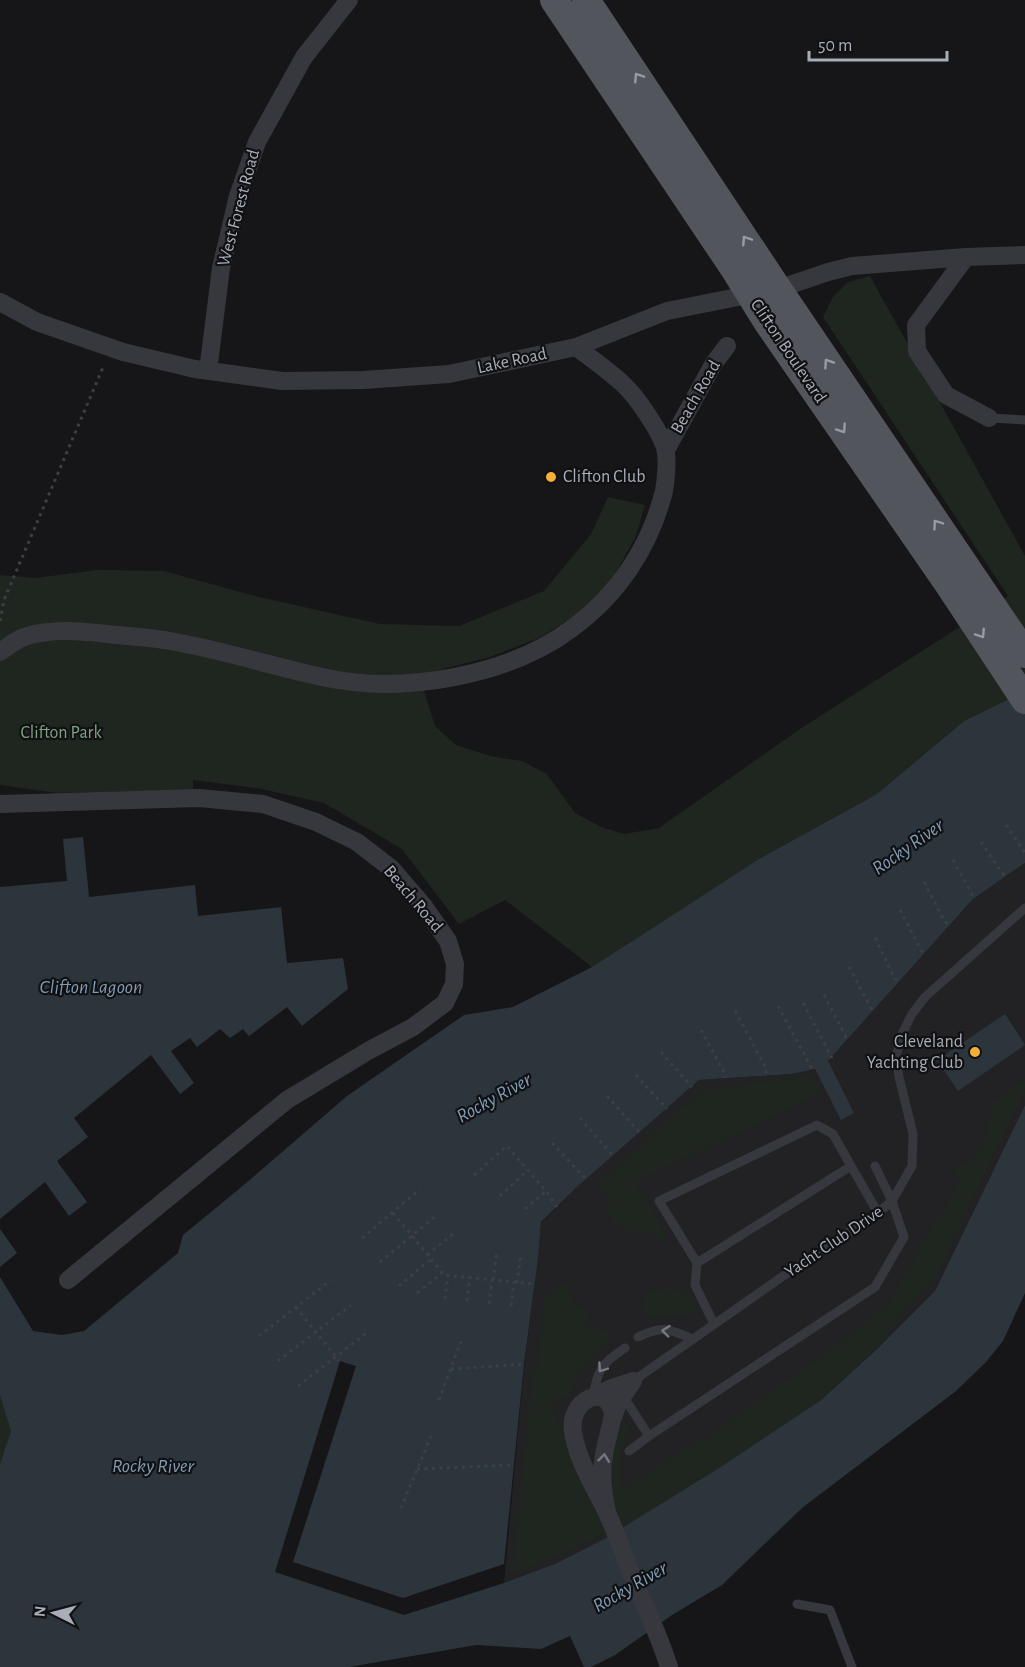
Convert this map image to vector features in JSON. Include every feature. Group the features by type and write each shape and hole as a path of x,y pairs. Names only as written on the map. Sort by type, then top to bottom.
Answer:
{"main road":[{"name":"Clifton Boulevard","path":"554,0 722,250 749,294 960,579 1025,654"},
{"name":"Clifton Boulevard","path":"586,0 777,289 960,579 1025,700"}],"street":[{"name":"West Forest Road","path":"207,371 221,268 238,196 257,142 304,57 349,0"},
{"name":"Lake Road","path":"0,302 37,322 133,355 207,371 282,381 363,381 449,374 576,347 667,311 777,289 852,266 1025,255"},
{"path":"966,257 916,325 917,351 946,395 989,418"},
{"name":"Beach Road","path":"666,450 714,363 727,346"},
{"name":"Beach Road","path":"0,652 22,637 51,631 78,631 169,640 328,679 383,684 429,682 465,675 502,664 555,642 586,618 612,593 629,571 659,511 665,483 666,450 655,426 626,386 576,347"},
{"name":"Beach Road","path":"0,804 199,798 263,804 316,822 357,842 392,869 423,905 448,941 455,964 454,984 445,1003 413,1027 287,1100 68,1280"},
{"name":"Yacht Club Drive","path":"628,1389 612,1388 584,1402 576,1410 573,1432 587,1476 608,1516 667,1661"},
{"name":"Yacht Club Drive","path":"608,1516 602,1479 603,1459 618,1403 628,1389"},
{"path":"593,1397 607,1400 612,1407 612,1422"}],"lane":[{"path":"989,418 1025,420"},
{"name":"Yacht Club Drive","path":"628,1389 714,1324 878,1213 892,1201 912,1166 914,1134 896,1057 901,1036 912,1014 925,996 1025,908"},
{"path":"714,1324 695,1285 697,1263 659,1201 817,1125 833,1134 878,1213"},
{"path":"697,1263 851,1166"},
{"path":"629,1451 874,1287 904,1237 892,1201 874,1166"},
{"path":"638,1337 654,1330 668,1329 693,1339"},
{"path":"593,1397 596,1378 602,1366 625,1348"},
{"path":"628,1389 649,1436"},
{"path":"797,1604 830,1610 852,1667"}],"path":[{"path":"0,621 4,600 111,348"},
{"path":"1006,825 1025,853"},
{"path":"981,843 1005,877"},
{"path":"953,860 974,898"},
{"path":"924,882 945,922 949,924"},
{"path":"900,910 924,953"},
{"path":"875,938 895,979 899,981"},
{"path":"849,967 872,1010"},
{"path":"824,995 847,1039"},
{"path":"803,1004 832,1058"},
{"path":"778,1006 812,1070"},
{"path":"735,1011 766,1068 766,1076"},
{"path":"701,1030 725,1078"},
{"path":"661,1052 692,1087"},
{"path":"636,1075 667,1109"},
{"path":"606,1096 640,1133"},
{"path":"580,1118 614,1156"},
{"path":"552,1143 586,1179"},
{"path":"474,1176 507,1146 557,1207"},
{"path":"500,1196 528,1170"},
{"path":"362,1238 420,1189"},
{"path":"525,1209 546,1191"},
{"path":"393,1213 444,1275 535,1284"},
{"path":"380,1262 437,1215"},
{"path":"428,1255 453,1234"},
{"path":"489,1304 497,1251"},
{"path":"512,1306 521,1254"},
{"path":"399,1286 431,1259"},
{"path":"417,1293 442,1273"},
{"path":"446,1299 448,1275"},
{"path":"467,1301 470,1278"},
{"path":"259,1336 331,1280"},
{"path":"278,1361 351,1305"},
{"path":"296,1307 338,1359"},
{"path":"298,1386 338,1359 369,1331"},
{"path":"439,1400 461,1341"},
{"path":"451,1370 524,1364"},
{"path":"401,1508 431,1436"},
{"path":"417,1469 514,1466"}],"shaded area":[{"path":"1025,863 1025,1105 935,1291 879,1347 719,1468 606,1539 557,1563 504,1583 524,1367 541,1223 577,1187 699,1080 792,1074 815,1069 841,1119 854,1113 827,1062 973,899"}],"green space":[{"name":"Clifton Park","path":"870,276 1025,556 1025,691 964,721 877,794 759,859 592,967 505,900 459,924 402,849 324,803 257,788 193,780 193,790 57,793 0,785 0,575 35,578 97,570 164,571 259,597 380,624 459,626 544,591 591,534 608,497 645,505 636,536 612,580 578,614 539,638 490,657 419,675 435,726 456,745 490,756 522,761 547,774 575,813 601,827 624,834 659,828 800,729 1008,596 823,317 833,297 848,282"},
{"path":"812,1076 821,1093 634,1182 660,1223 669,1243 660,1237 642,1231 635,1234 613,1223 613,1218 606,1214 610,1202 598,1184 702,1090"},
{"path":"1025,1080 1025,1090 932,1284 886,1332 889,1337 821,1400 719,1468 622,1528 610,1496 609,1453 619,1427 625,1424 629,1425 630,1429 623,1443 620,1458 623,1488 727,1423 832,1349 889,1304 961,1179 954,1171 979,1152 987,1133 992,1102"},
{"path":"573,1279 570,1284 572,1304 587,1311 588,1325 602,1329 613,1337 587,1363 576,1378 569,1396 550,1403 605,1533 571,1550 512,1574 533,1373 538,1368 544,1298 552,1295 556,1287"},
{"path":"671,1289 688,1295 694,1302 697,1312 685,1317 674,1315 650,1317 643,1313 644,1293"},
{"path":"0,1396 11,1431 0,1464"}],"water":[{"name":"Rocky River","path":"1025,691 1025,863 973,899 828,1061 854,1113 841,1120 815,1069 792,1074 699,1080 577,1187 541,1222 504,1564 403,1598 293,1562 356,1366 340,1361 275,1572 404,1615 504,1583 557,1563 606,1538 719,1468 821,1400 935,1291 1025,1105 1025,1293 1003,1341 986,1362 956,1391 802,1508 722,1585 672,1615 615,1655 591,1667 584,1667 570,1636 541,1649 476,1645 349,1667 0,1667 0,1464 11,1431 0,1396 0,1277 33,1331 62,1335 84,1331 178,1253 183,1235 347,1096 464,1015 513,1007 592,967 759,859 877,794 964,721"},
{"name":"Clifton Lagoon","path":"83,837 89,897 195,885 198,916 281,907 287,963 343,958 348,989 302,1026 287,1007 249,1036 243,1029 230,1038 220,1029 197,1047 190,1038 171,1051 194,1083 180,1094 151,1055 74,1118 88,1137 57,1161 87,1202 69,1216 45,1182 0,1219 0,887 67,881 63,839"},
{"path":"1005,1014 1025,1045 958,1091 937,1060"},
{"path":"0,1229 17,1253 0,1267"}],"place":[{"name":"Clifton Club","path":"551,477"},
{"name":"Cleveland Yachting Club","path":"975,1052"}]}
